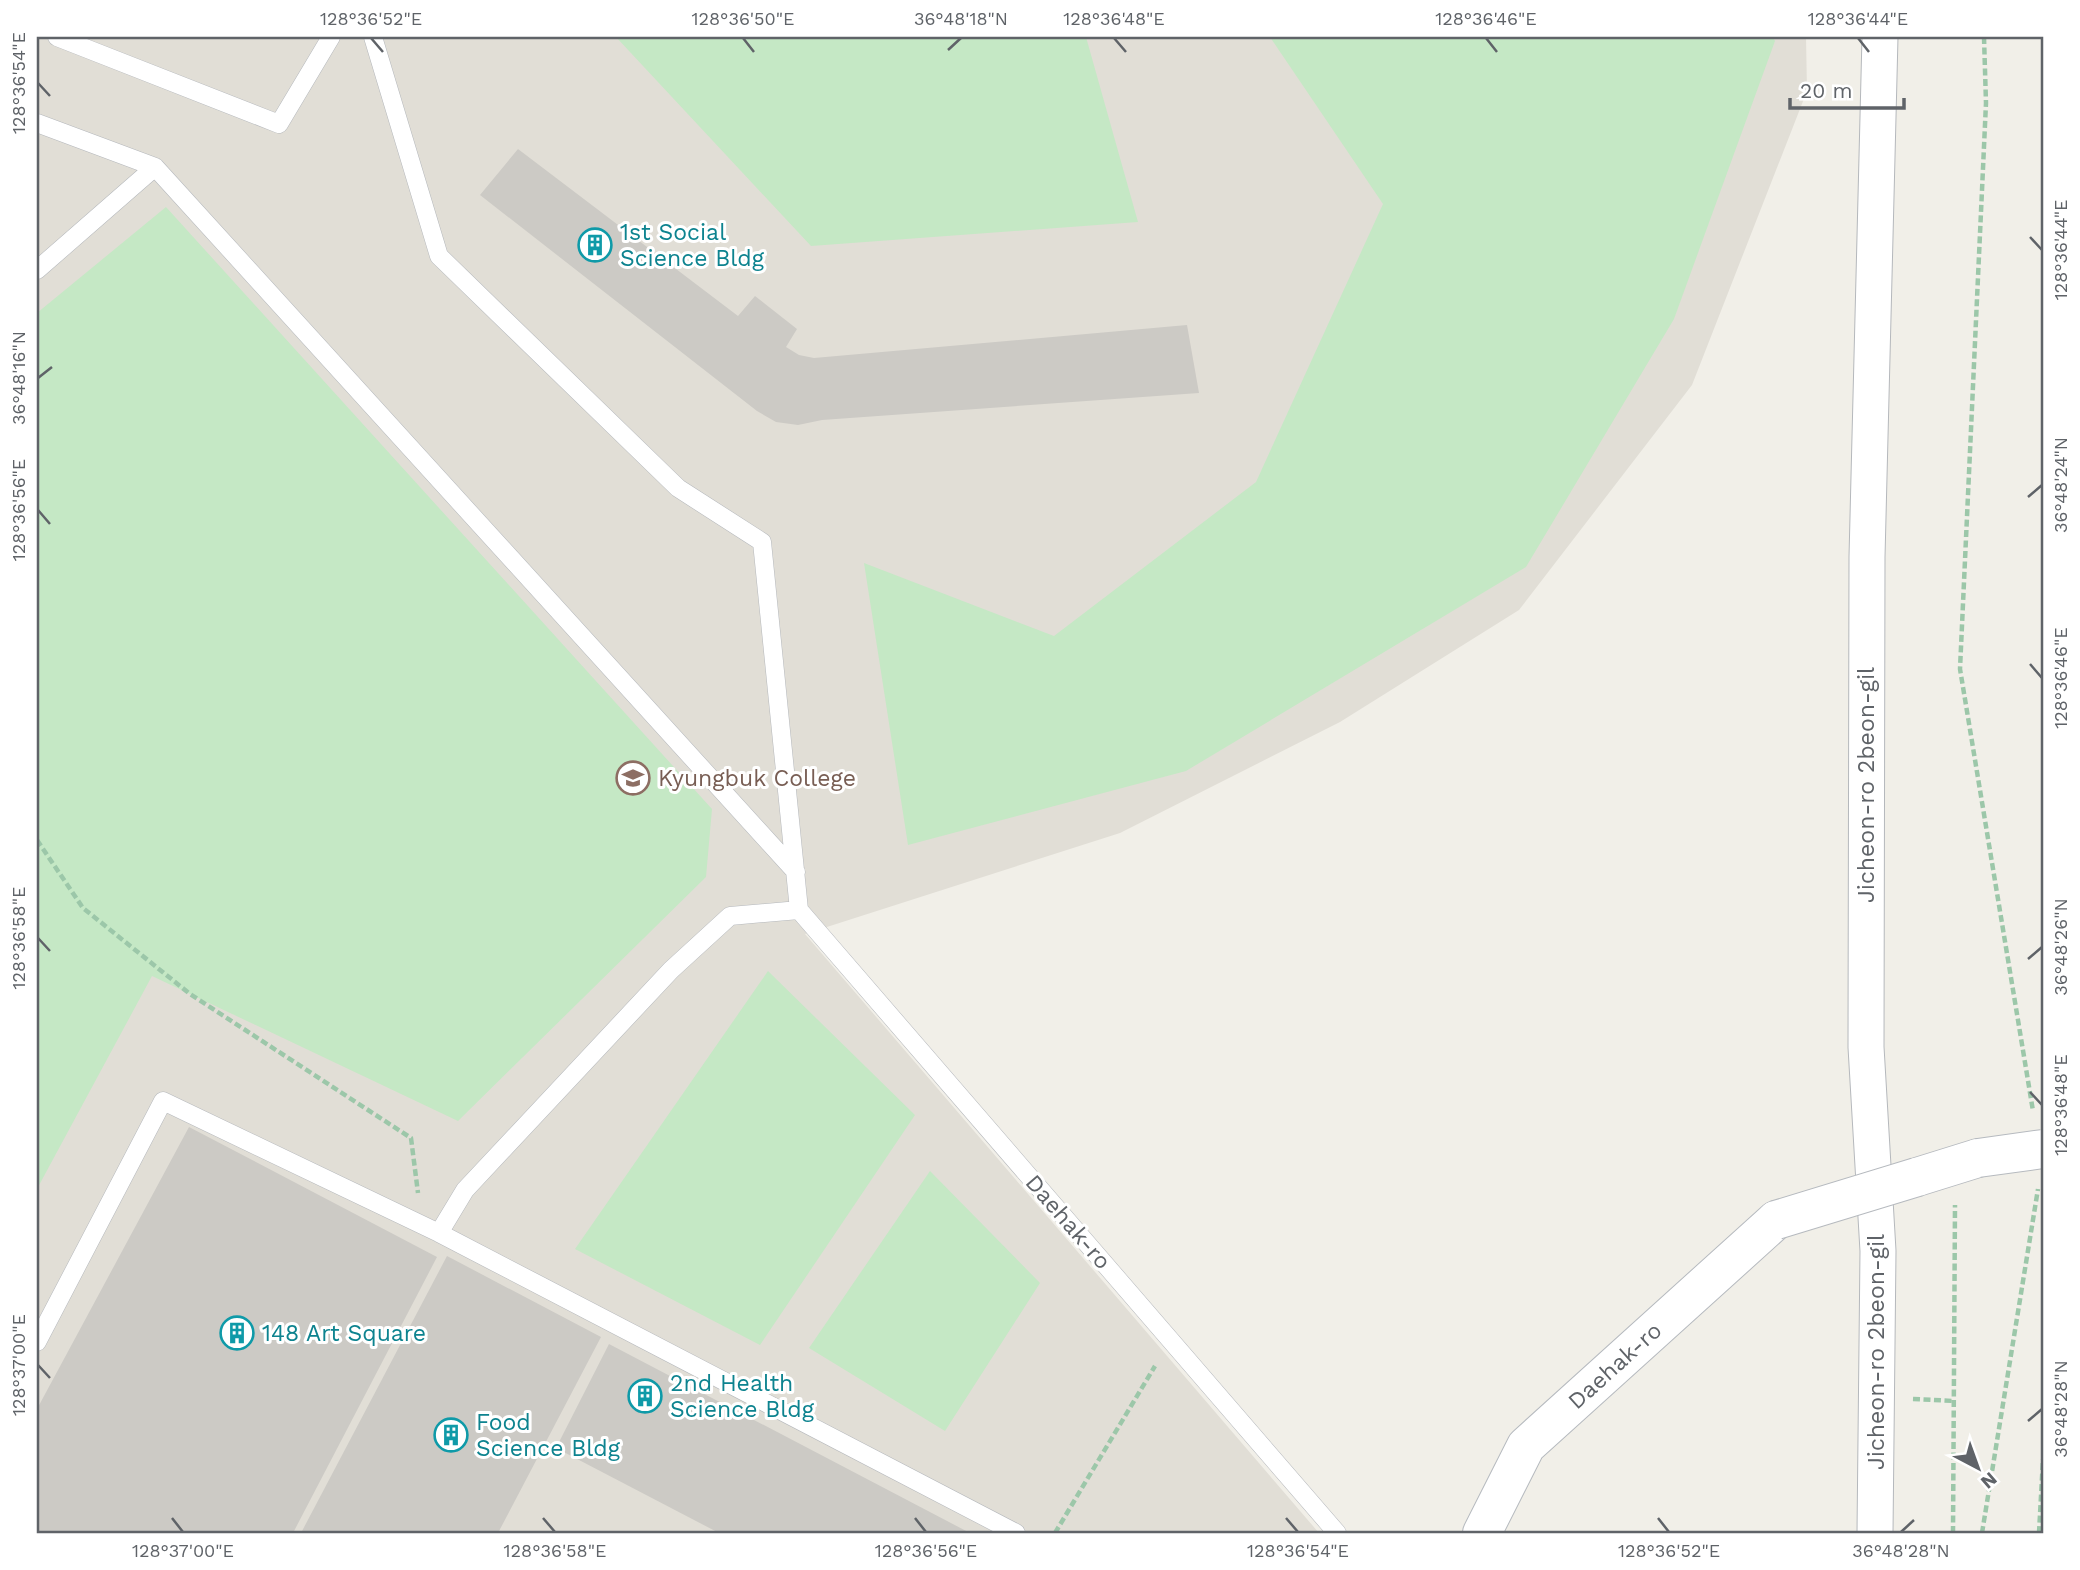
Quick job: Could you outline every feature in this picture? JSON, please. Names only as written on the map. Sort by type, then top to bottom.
[{"type":"main road","points":[[1967,1162],[2039,1135]]},
{"type":"main road","name":"Daehak-ro","points":[[1482,1533],[1526,1446],[1776,1220],[1967,1162]]},
{"type":"street","name":"Jicheon-ro 2beon-gil","points":[[1875,1533],[1878,1251],[1866,1047],[1867,557],[1880,37]]},
{"type":"lane","points":[[57,37],[279,124],[331,37]]},
{"type":"lane","points":[[373,37],[439,256],[678,488],[762,542],[799,910],[730,916],[671,970],[431,1229]]},
{"type":"lane","points":[[37,123],[155,167],[796,872]]},
{"type":"lane","points":[[37,270],[155,167]]},
{"type":"lane","name":"Daehak-ro","points":[[799,910],[1337,1533]]},
{"type":"lane","points":[[37,1342],[163,1101],[431,1229],[1016,1533]]},
{"type":"path","points":[[1984,37],[1986,103],[1960,669],[2018,1031],[2039,1135]]},
{"type":"path","points":[[37,840],[83,908],[190,994],[411,1138],[431,1229]]},
{"type":"path","points":[[1953,1533],[1967,1162]]},
{"type":"path","points":[[1982,1533],[2038,1188]]},
{"type":"path","points":[[1055,1533],[1171,1340]]},
{"type":"path","points":[[2039,1533],[2043,1459]]},
{"type":"shaded area","name":"Kyungbuk College","points":[[37,37],[1806,37],[1807,91],[1692,385],[1519,610],[1340,722],[1120,833],[805,934],[1319,1533],[37,1533]]},
{"type":"green space","points":[[616,37],[1086,37],[1138,222],[811,246]]},
{"type":"green space","points":[[1270,37],[1773,37],[1775,41],[1674,319],[1526,567],[1186,771],[908,845],[864,563],[1054,636],[1256,482],[1383,204]]},
{"type":"green space","points":[[166,207],[712,809],[706,877],[458,1121],[152,976],[37,1189],[37,313]]},
{"type":"green space","points":[[768,971],[915,1115],[760,1345],[575,1249]]},
{"type":"green space","points":[[930,1171],[1040,1283],[945,1431],[809,1348]]},
{"type":"building","name":"1st Social Science Bldg","points":[[518,149],[738,316],[755,296],[797,329],[786,347],[799,355],[814,358],[1187,325],[1199,393],[822,420],[798,425],[776,422],[757,411],[480,195]]},
{"type":"building","name":"148 Art Square","points":[[189,1127],[437,1257],[293,1533],[37,1533],[37,1409]]},
{"type":"building","name":"Food Science Bldg","points":[[447,1256],[601,1337],[498,1533],[301,1533]]},
{"type":"building","name":"2nd Health Science Bldg","points":[[609,1344],[970,1533],[719,1533],[556,1448]]},
{"type":"place","name":"1st Social Science Bldg","points":[[595,245]]},
{"type":"place","name":"Kyungbuk College","points":[[633,778]]},
{"type":"place","name":"148 Art Square","points":[[237,1333]]},
{"type":"place","name":"2nd Health Science Bldg","points":[[645,1396]]},
{"type":"place","name":"Food Science Bldg","points":[[451,1435]]}]
